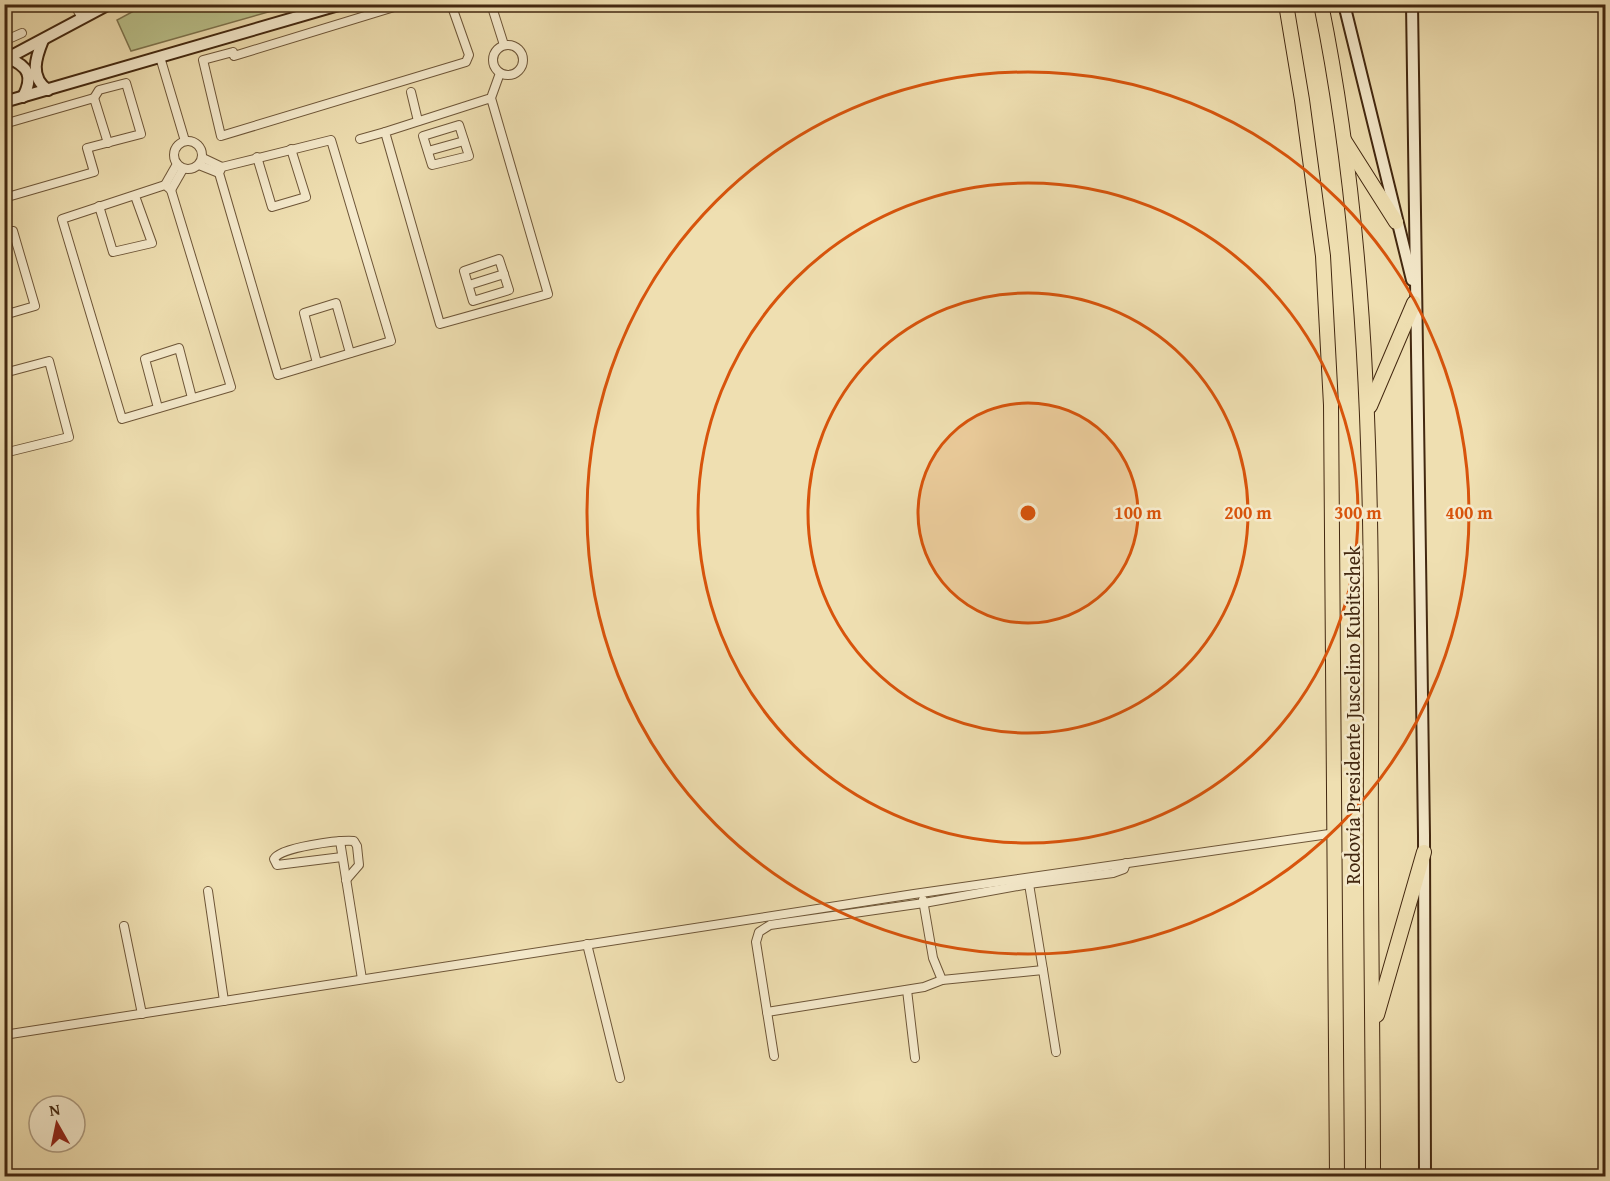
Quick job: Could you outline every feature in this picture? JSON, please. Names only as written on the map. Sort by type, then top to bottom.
[{"type":"highway","name":"Rodovia Presidente Juscelino Kubitschek","points":[[1286,4],[1302,100],[1323,256],[1331,405],[1337,1176]]},
{"type":"highway","name":"Rodovia Presidente Juscelino Kubitschek","points":[[1321,4],[1342,137],[1359,268],[1369,408],[1373,1176]]},
{"type":"highway","points":[[1342,137],[1396,222]]},
{"type":"highway","points":[[1369,408],[1414,296]]},
{"type":"highway","points":[[1372,1031],[1424,852]]},
{"type":"street","points":[[74,4],[82,18]]},
{"type":"street","points":[[6,59],[109,4]]},
{"type":"street","points":[[404,4],[234,56],[233,52],[203,60],[221,136],[466,62],[469,55],[451,4]]},
{"type":"street","points":[[491,4],[504,45]]},
{"type":"street","points":[[1344,4],[1414,296]]},
{"type":"street","points":[[1412,4],[1416,250],[1414,296],[1424,852],[1425,1176]]},
{"type":"street","points":[[4,102],[316,9],[342,5]]},
{"type":"street","points":[[4,41],[22,33]]},
{"type":"street","points":[[43,40],[34,60],[42,85],[48,90]]},
{"type":"street","points":[[504,45],[518,48],[524,61],[515,74],[500,73],[493,64],[498,48],[504,45]]},
{"type":"street","points":[[160,57],[185,141]]},
{"type":"street","points":[[6,59],[22,64],[28,73],[29,87],[23,97]]},
{"type":"street","points":[[385,132],[440,324],[548,294],[491,99],[500,73]]},
{"type":"street","points":[[4,124],[94,98],[99,90],[126,83],[141,134],[87,148],[94,172],[4,198]]},
{"type":"street","points":[[411,92],[418,121]]},
{"type":"street","points":[[94,98],[108,143]]},
{"type":"street","points":[[360,139],[491,99]]},
{"type":"street","points":[[437,115],[442,130]]},
{"type":"street","points":[[459,125],[464,141],[469,156],[432,165],[423,136],[459,125]]},
{"type":"street","points":[[201,161],[220,170],[257,156],[331,140],[391,341],[278,375],[220,170]]},
{"type":"street","points":[[185,141],[197,144],[201,149],[201,161],[195,168],[180,167],[173,154],[177,146],[185,141]]},
{"type":"street","points":[[428,151],[464,141]]},
{"type":"street","points":[[257,156],[272,207],[306,197],[291,150]]},
{"type":"street","points":[[168,187],[231,387],[122,419],[62,219],[168,187],[180,167]]},
{"type":"street","points":[[99,206],[112,252],[152,243],[135,196]]},
{"type":"street","points":[[4,233],[13,231],[35,306],[4,315]]},
{"type":"street","points":[[499,259],[504,274],[509,290],[473,301],[464,271],[499,259]]},
{"type":"street","points":[[468,285],[504,274]]},
{"type":"street","points":[[490,296],[494,309]]},
{"type":"street","points":[[317,363],[304,313],[336,303],[350,353]]},
{"type":"street","points":[[158,408],[145,359],[179,348],[192,398]]},
{"type":"street","points":[[4,373],[49,361],[69,437],[4,453]]},
{"type":"street","points":[[4,1035],[922,893],[1336,833]]},
{"type":"street","points":[[340,841],[362,979]]},
{"type":"street","points":[[342,856],[288,865],[277,865],[274,859],[284,851],[340,841],[354,841],[357,846],[359,865],[346,880]]},
{"type":"street","points":[[774,1056],[756,942],[763,928],[810,918],[924,903],[1029,884],[1113,873],[1124,869],[1126,863]]},
{"type":"street","points":[[1029,884],[1056,1052]]},
{"type":"street","points":[[208,891],[224,1001]]},
{"type":"street","points":[[922,893],[933,958],[942,980]]},
{"type":"street","points":[[123,927],[142,1014]]},
{"type":"street","points":[[587,944],[620,1078]]},
{"type":"street","points":[[767,1012],[907,990],[932,985],[942,980],[1043,970]]},
{"type":"street","points":[[907,990],[915,1058]]},
{"type":"green space","points":[[145,5],[293,5],[131,51],[117,20]]}]
